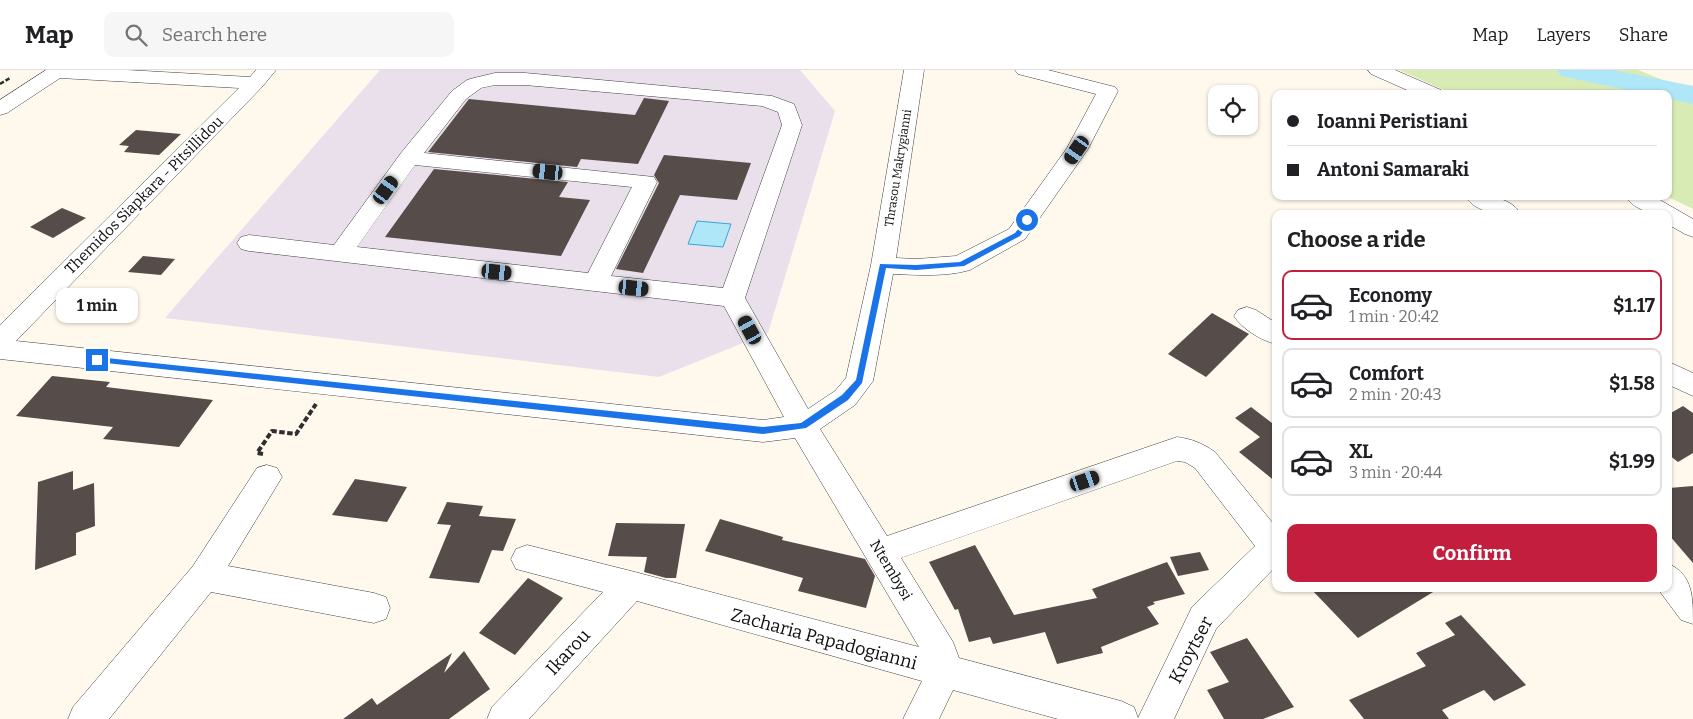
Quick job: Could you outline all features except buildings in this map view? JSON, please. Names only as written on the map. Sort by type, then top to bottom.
[{"type":"street","name":"Thrasou Makrygianni","points":[[803,426],[845,398],[860,381],[883,265],[914,70]]},
{"type":"street","points":[[883,265],[916,267],[961,264],[1017,234],[1077,150],[1108,91],[1025,70]]},
{"type":"street","points":[[1378,70],[1425,90]]},
{"type":"street","points":[[0,109],[58,71],[261,77]]},
{"type":"street","name":"Themidos Siapkara - Pitsillidou","points":[[0,341],[261,77]]},
{"type":"street","points":[[249,243],[340,254],[732,298],[792,125],[787,108],[766,100],[525,79],[495,79],[474,84],[459,95],[340,254]]},
{"type":"street","points":[[410,158],[646,182],[595,283]]},
{"type":"street","points":[[1484,200],[1502,210]]},
{"type":"street","points":[[1643,200],[1661,210]]},
{"type":"street","points":[[1672,216],[1693,229]]},
{"type":"street","name":"Ntembysi","points":[[732,298],[803,426],[941,653],[944,672]]},
{"type":"street","points":[[1247,316],[1272,332]]},
{"type":"street","points":[[0,349],[763,431],[803,426]]},
{"type":"street","points":[[1672,374],[1693,386]]},
{"type":"street","points":[[880,552],[1177,449],[1192,451],[1205,460],[1272,542]]},
{"type":"street","points":[[86,719],[204,576],[268,477]]},
{"type":"street","name":"Kroytser","points":[[1156,719],[1204,618],[1272,549]]},
{"type":"street","name":"Zacharia Papadogianni","points":[[526,559],[631,585],[944,672],[1122,719]]},
{"type":"street","points":[[204,576],[374,608]]},
{"type":"street","points":[[1672,582],[1693,609]]},
{"type":"street","name":"Ikarou","points":[[505,719],[631,585]]},
{"type":"street","points":[[921,719],[944,672]]},
{"type":"path","points":[[268,477],[280,458],[257,453],[272,431],[296,434],[308,415]]},
{"type":"shaded area","points":[[380,70],[800,70],[835,111],[768,333],[659,377],[165,318]]},
{"type":"green space","points":[[1399,70],[1638,70],[1693,92],[1693,209],[1672,199],[1672,90],[1444,90]]},
{"type":"water","points":[[697,221],[731,224],[723,247],[688,244]]},
{"type":"waterway","points":[[1571,70],[1669,90]]},
{"type":"waterway","points":[[1672,91],[1693,95]]},
{"type":"route","points":[[97,360],[763,431],[803,426],[845,398],[860,381],[883,265],[916,267],[961,264],[1017,234],[1027,220]]}]
